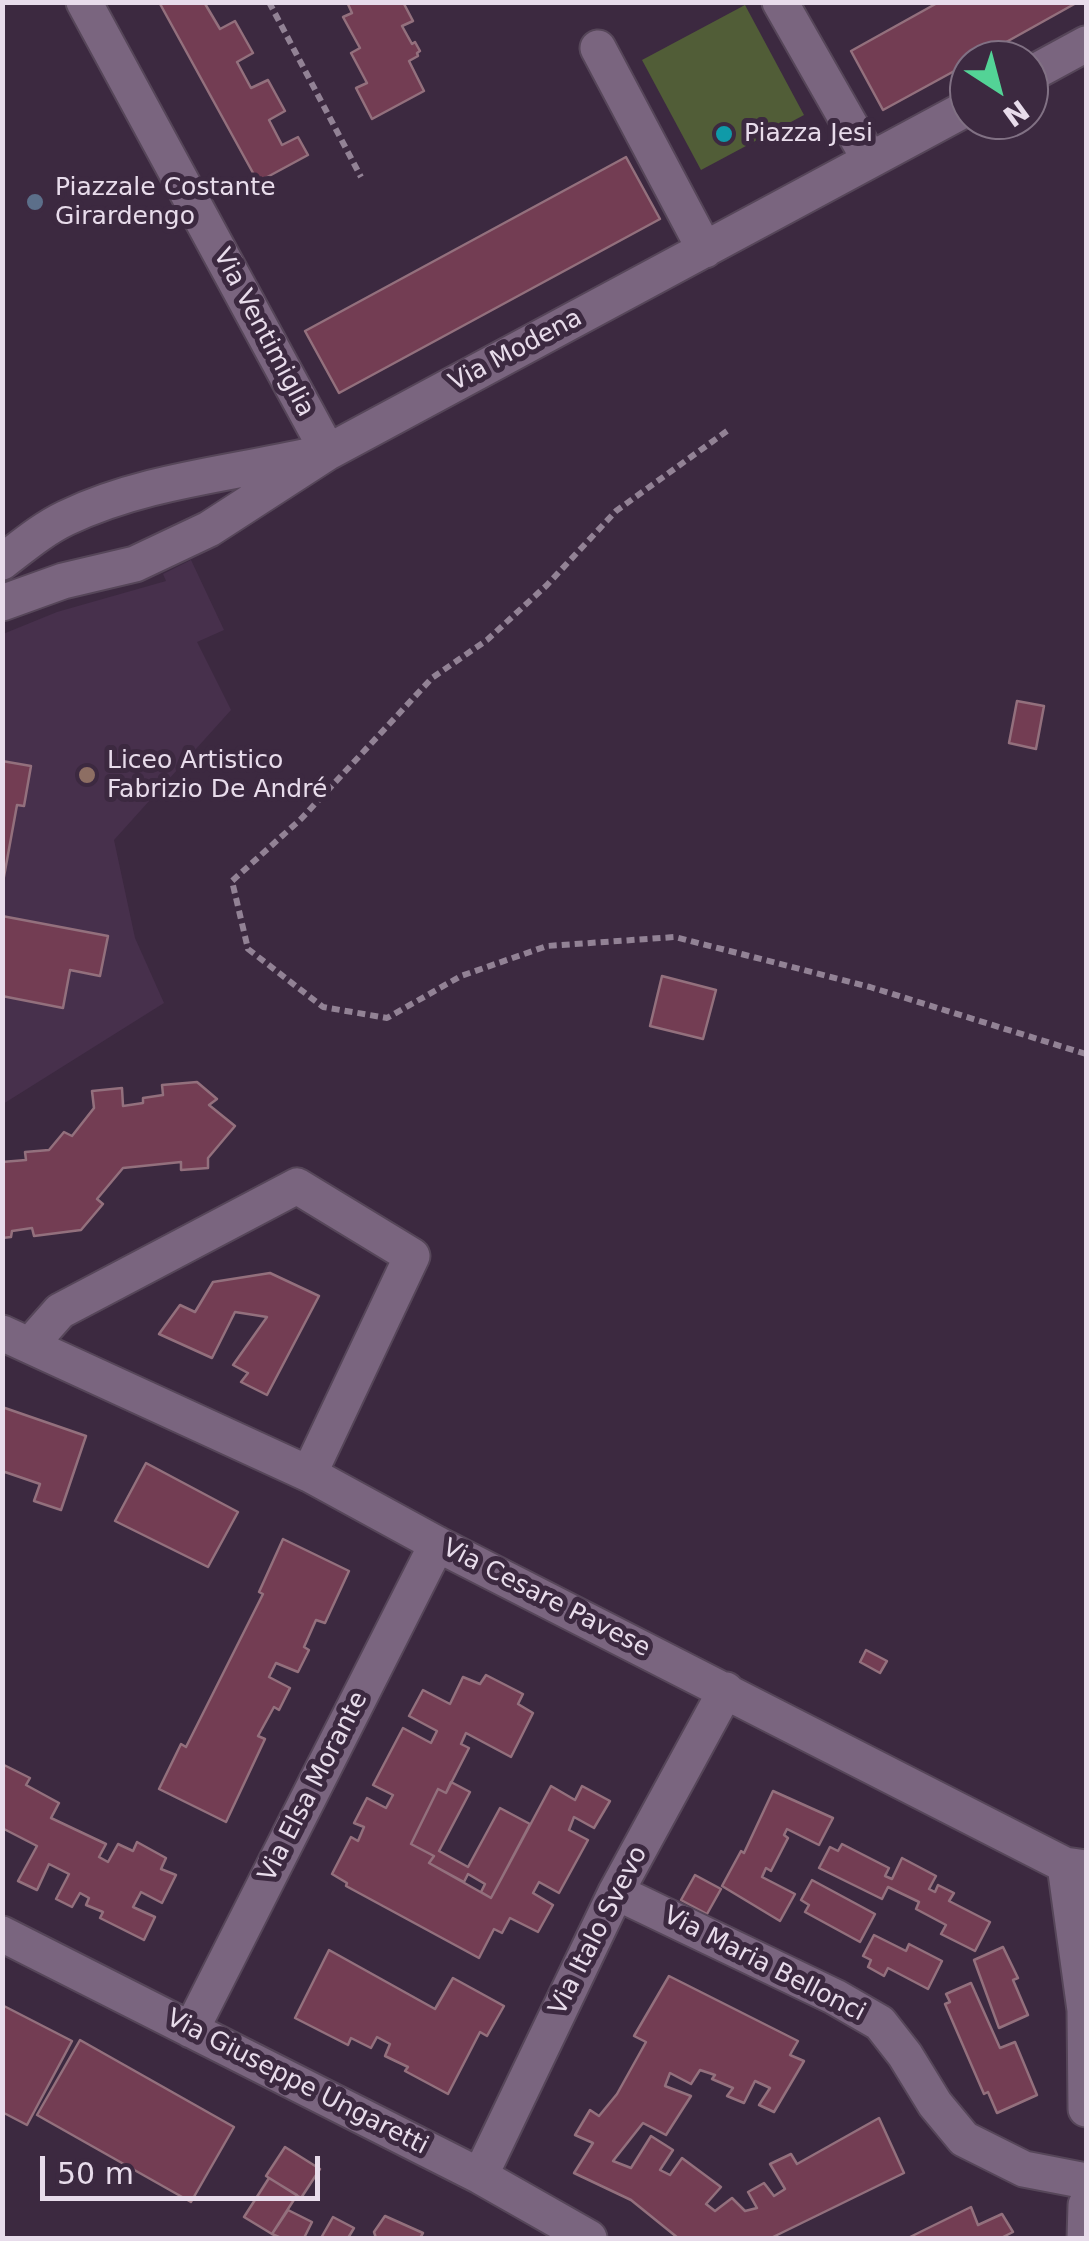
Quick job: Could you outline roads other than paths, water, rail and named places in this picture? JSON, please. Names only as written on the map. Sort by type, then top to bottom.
[{"type":"street","name":"Via Ventimiglia","points":[[84,2],[328,452]]},
{"type":"street","points":[[780,2],[870,160]]},
{"type":"street","points":[[1049,64],[1086,44]]},
{"type":"street","points":[[598,48],[705,250]]},
{"type":"street","name":"Via Modena","points":[[2,603],[64,581],[135,564],[209,530],[328,452],[949,118]]},
{"type":"street","name":"Via Modena","points":[[2,562],[65,518],[106,503],[218,472],[328,452]]},
{"type":"street","points":[[16,1339],[60,1310],[298,1186],[412,1256],[309,1474]]},
{"type":"street","name":"Via Cesare Pavese","points":[[16,1339],[309,1474],[437,1544],[1076,1866]]},
{"type":"street","name":"Via Elsa Morante","points":[[191,2030],[437,1544]]},
{"type":"street","name":"Via Italo Svevo","points":[[480,2176],[616,1892],[726,1690]]},
{"type":"street","points":[[1076,1866],[1085,2010],[1086,2108]]},
{"type":"street","name":"Via Maria Bellonci","points":[[616,1892],[835,1997],[880,2023],[964,2139],[1024,2169],[1086,2181]]},
{"type":"street","name":"Via Giuseppe Ungaretti","points":[[2,1934],[480,2176],[589,2238]]},
{"type":"street","points":[[1084,2238],[1086,2205]]},
{"type":"place","name":"Piazza Jesi","points":[[724,134]]},
{"type":"place","name":"Piazzale Costante Girardengo","points":[[35,202]]},
{"type":"place","name":"Liceo Artistico Fabrizio De André","points":[[87,775]]}]
